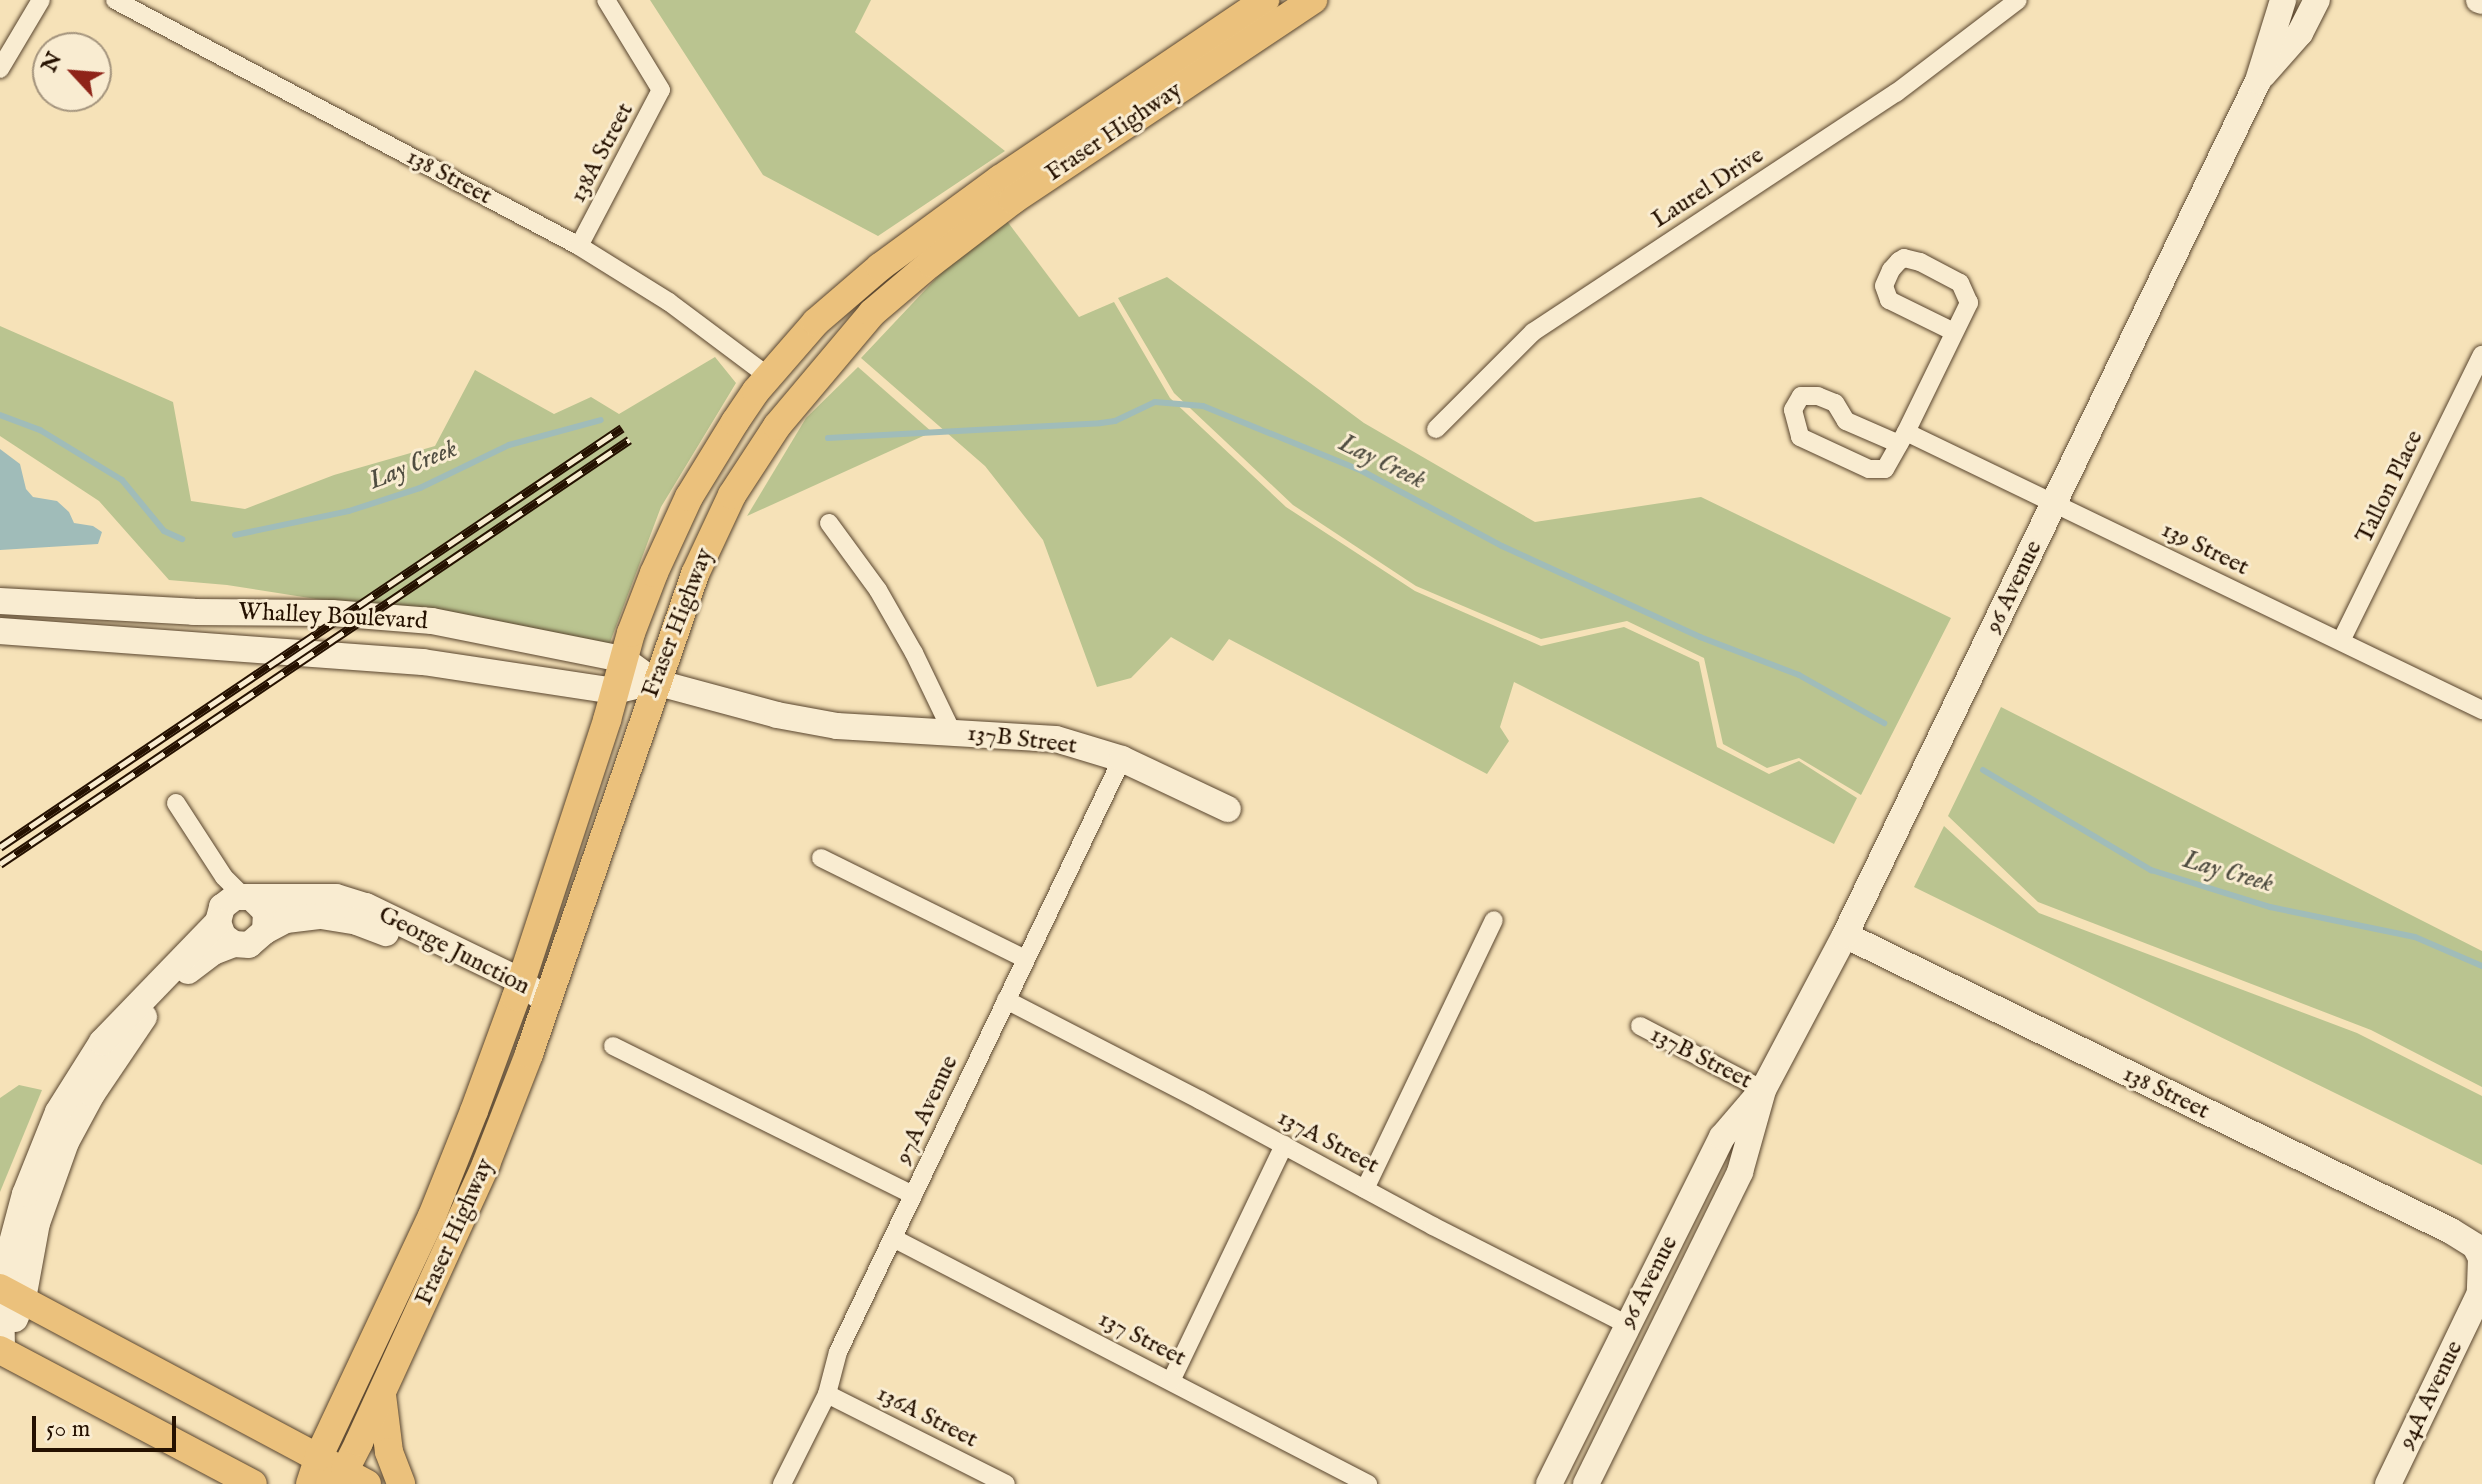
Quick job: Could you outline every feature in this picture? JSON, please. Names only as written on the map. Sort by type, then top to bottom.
[{"type":"main road","name":"Fraser Highway","points":[[310,1484],[319,1456],[432,1216],[518,989],[623,659],[654,573],[689,497],[768,376],[816,322],[880,267],[1000,179],[1265,0]]},
{"type":"main road","name":"Fraser Highway","points":[[347,1479],[486,1164],[546,1001],[655,682],[695,574],[732,495],[792,406],[872,313],[1001,209],[1313,0]]},
{"type":"main road","name":"96 Avenue","points":[[1586,1484],[1740,1172],[1763,1090],[1845,935],[2258,81],[2283,0]]},
{"type":"main road","name":"96 Avenue","points":[[2258,81],[2300,33],[2317,0]]},
{"type":"main road","name":"Whalley Boulevard","points":[[0,601],[171,611],[387,616],[458,626],[623,659],[655,682],[777,715],[837,726],[952,732]]},
{"type":"main road","name":"Whalley Boulevard","points":[[0,631],[423,662],[614,691],[655,682]]},
{"type":"main road","name":"137B Street","points":[[952,732],[1056,739],[1122,759],[1228,809]]},
{"type":"main road","name":"George Junction","points":[[233,906],[318,895],[355,902],[518,989]]},
{"type":"main road","points":[[233,906],[266,912],[265,931]]},
{"type":"main road","points":[[8,1292],[66,1142],[86,1105],[133,1030],[169,988],[203,959],[234,944],[223,936],[233,906]]},
{"type":"main road","points":[[233,906],[102,1042],[66,1098],[25,1194],[1,1354],[253,1484]]},
{"type":"main road","name":"George Junction","points":[[234,944],[249,945],[265,931],[286,920],[330,916],[357,922],[546,1001]]},
{"type":"main road","name":"138 Street","points":[[1845,935],[2451,1231],[2475,1246],[2481,1258]]},
{"type":"main road","name":"96 Avenue","points":[[1549,1484],[1722,1137],[1763,1090]]},
{"type":"main road","points":[[1651,1352],[1642,1336],[1722,1172],[1722,1137]]},
{"type":"main road","name":"94A Avenue","points":[[2388,1484],[2480,1293],[2481,1258]]},
{"type":"main road","points":[[8,1292],[319,1456],[347,1479]]},
{"type":"main road","points":[[382,1394],[389,1452],[401,1484]]},
{"type":"street","points":[[0,69],[41,0]]},
{"type":"street","name":"138 Street","points":[[115,0],[579,246],[669,302],[768,376]]},
{"type":"street","name":"138A Street","points":[[579,246],[661,90],[606,0]]},
{"type":"street","name":"Laurel Drive","points":[[1436,429],[1533,332],[1896,93],[2018,0]]},
{"type":"street","name":"139 Street","points":[[1954,332],[1889,300],[1884,286],[1899,261],[1904,258],[1920,262],[1960,283],[1969,303],[1902,438],[1885,469],[1869,469],[1800,437],[1793,410],[1801,396],[1818,396],[1835,403],[1846,421],[1902,438],[2055,504],[2482,710]]},
{"type":"street","name":"Tallon Place","points":[[2341,641],[2482,355]]},
{"type":"street","name":"137B Street","points":[[829,523],[878,590],[914,653],[952,732]]},
{"type":"street","name":"97A Avenue","points":[[782,1484],[827,1394],[838,1352],[1122,759]]},
{"type":"street","points":[[176,803],[224,877],[233,906]]},
{"type":"street","points":[[821,858],[1025,959]]},
{"type":"street","points":[[1365,1189],[1494,920]]},
{"type":"street","name":"137A Street","points":[[1006,1000],[1628,1325]]},
{"type":"street","name":"137B Street","points":[[1640,1026],[1763,1090]]},
{"type":"street","points":[[613,1046],[913,1195]]},
{"type":"street","points":[[1171,1381],[1284,1145]]},
{"type":"street","name":"137 Street","points":[[893,1238],[1368,1484]]},
{"type":"street","name":"136A Street","points":[[827,1394],[1006,1484]]},
{"type":"green space","points":[[650,0],[871,0],[855,32],[1005,151],[878,236],[763,175]]},
{"type":"green space","points":[[1007,221],[1079,317],[1114,302],[1170,398],[1286,507],[1415,591],[1541,646],[1624,627],[1699,662],[1717,747],[1769,774],[1799,761],[1857,798],[1834,844],[1514,682],[1500,727],[1509,741],[1487,774],[1229,639],[1213,661],[1171,637],[1131,678],[1097,687],[1043,540],[985,466],[861,358],[943,271]]},
{"type":"green space","points":[[1167,277],[1364,423],[1535,522],[1701,497],[1951,618],[1861,795],[1799,758],[1767,768],[1723,744],[1704,658],[1627,621],[1541,639],[1416,586],[1293,505],[1174,393],[1118,298]]},
{"type":"green space","points":[[0,326],[173,402],[191,501],[245,509],[334,475],[435,446],[475,370],[554,414],[591,397],[619,414],[715,357],[736,383],[661,507],[609,645],[227,585],[169,580],[99,501],[0,436]]},
{"type":"green space","points":[[858,367],[932,432],[747,516],[806,418]]},
{"type":"green space","points":[[2001,707],[2482,951],[2482,1087],[2371,1030],[2038,902],[1948,816]]},
{"type":"green space","points":[[1944,826],[2039,913],[2357,1033],[2482,1096],[2482,1165],[1914,887]]},
{"type":"green space","points":[[19,1085],[42,1090],[0,1192],[0,1098]]},
{"type":"water","points":[[0,449],[20,464],[26,489],[33,497],[57,501],[69,512],[74,523],[93,526],[102,532],[98,544],[0,550]]},
{"type":"waterway","name":"Lay Creek","points":[[828,438],[1101,423],[1115,421],[1155,402],[1203,406],[1362,471],[1502,546],[1700,637],[1799,675],[1884,723]]},
{"type":"waterway","name":"Lay Creek","points":[[0,415],[40,430],[122,480],[164,531],[182,539]]},
{"type":"waterway","name":"Lay Creek","points":[[235,535],[349,511],[420,488],[509,445],[601,420]]},
{"type":"waterway","name":"Lay Creek","points":[[1983,770],[2151,870],[2270,907],[2415,937],[2482,966]]},
{"type":"railway","points":[[0,847],[622,428]]},
{"type":"railway","points":[[0,864],[629,440]]}]
